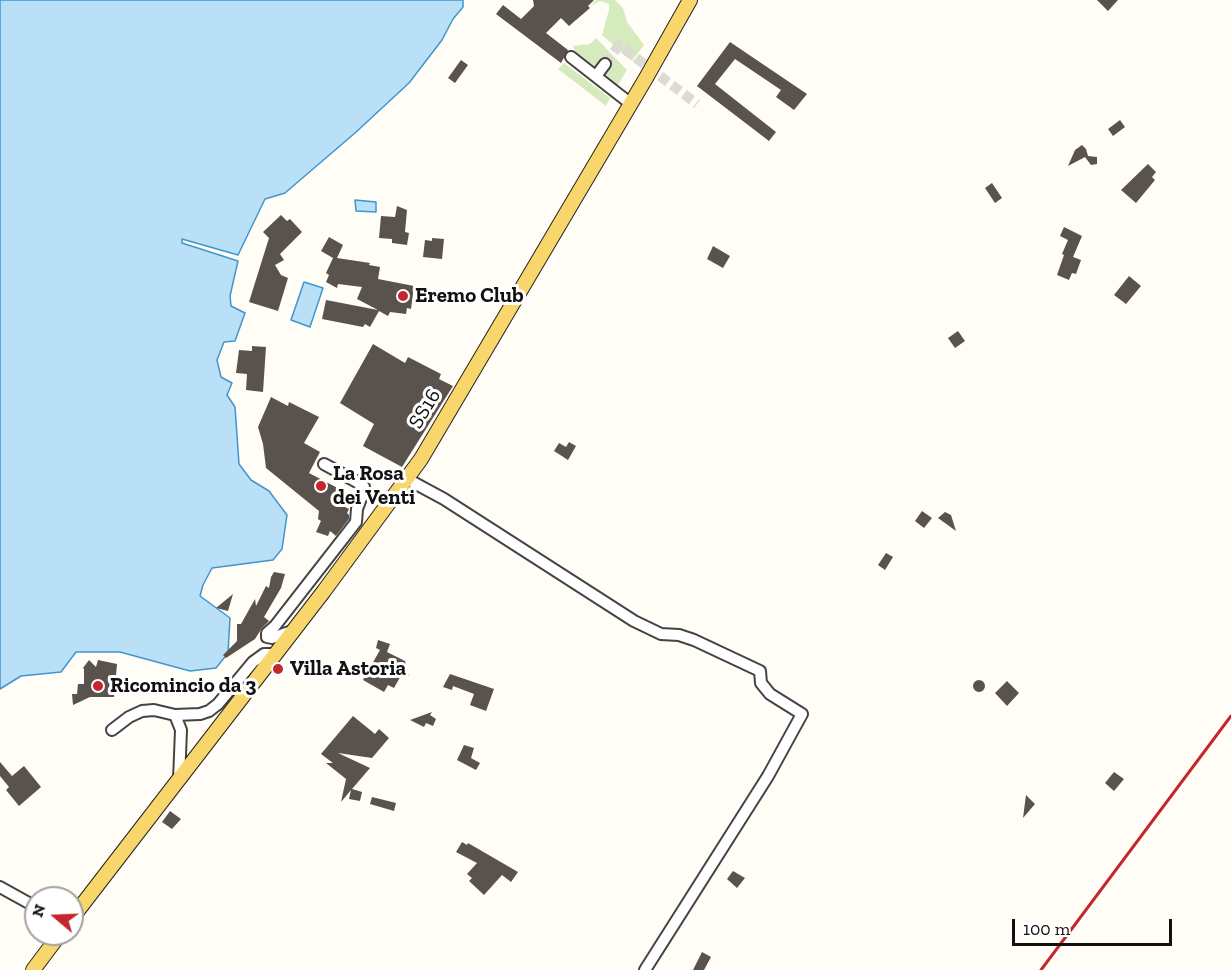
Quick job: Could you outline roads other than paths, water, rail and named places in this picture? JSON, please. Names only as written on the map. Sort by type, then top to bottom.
[{"type":"main road","name":"SS16","points":[[84,903],[421,459],[690,0]]},
{"type":"main road","points":[[33,970],[51,946]]},
{"type":"street","points":[[571,57],[631,104]]},
{"type":"street","points":[[596,76],[605,64]]},
{"type":"street","points":[[292,631],[267,638],[270,628],[275,626],[356,522],[357,509],[363,493],[364,487],[359,483],[324,464]]},
{"type":"street","points":[[407,479],[444,499],[634,621],[660,634],[679,635],[694,640],[760,671],[761,683],[770,694],[802,714],[768,776],[645,970]]},
{"type":"street","points":[[112,730],[129,717],[142,711],[154,710],[175,715],[200,714],[209,711],[219,704],[253,663],[264,654],[275,654]]},
{"type":"street","points":[[175,715],[181,730],[178,780]]},
{"type":"street","points":[[0,887],[24,900]]},
{"type":"water","points":[[0,0],[463,0],[463,7],[453,19],[442,40],[409,83],[285,193],[265,199],[238,255],[182,239],[182,243],[238,261],[230,296],[231,306],[245,313],[235,341],[224,342],[217,360],[221,377],[232,383],[227,395],[235,407],[239,464],[251,480],[269,491],[287,515],[282,549],[273,560],[212,568],[203,585],[200,596],[230,618],[228,653],[216,668],[190,671],[120,652],[76,652],[61,672],[21,676],[0,689]]},
{"type":"water","points":[[355,200],[376,202],[376,212],[356,211]]},
{"type":"water","points":[[304,282],[323,288],[310,327],[291,320]]},
{"type":"tunnel","points":[[605,64],[619,45],[697,104]]},
{"type":"railway","points":[[1041,970],[1231,716]]},
{"type":"place","name":"Eremo Club","points":[[403,296]]},
{"type":"place","name":"La Rosa dei Venti","points":[[321,486]]},
{"type":"place","name":"Villa Astoria","points":[[278,669]]},
{"type":"place","name":"Ricomincio da 3","points":[[98,686]]}]
